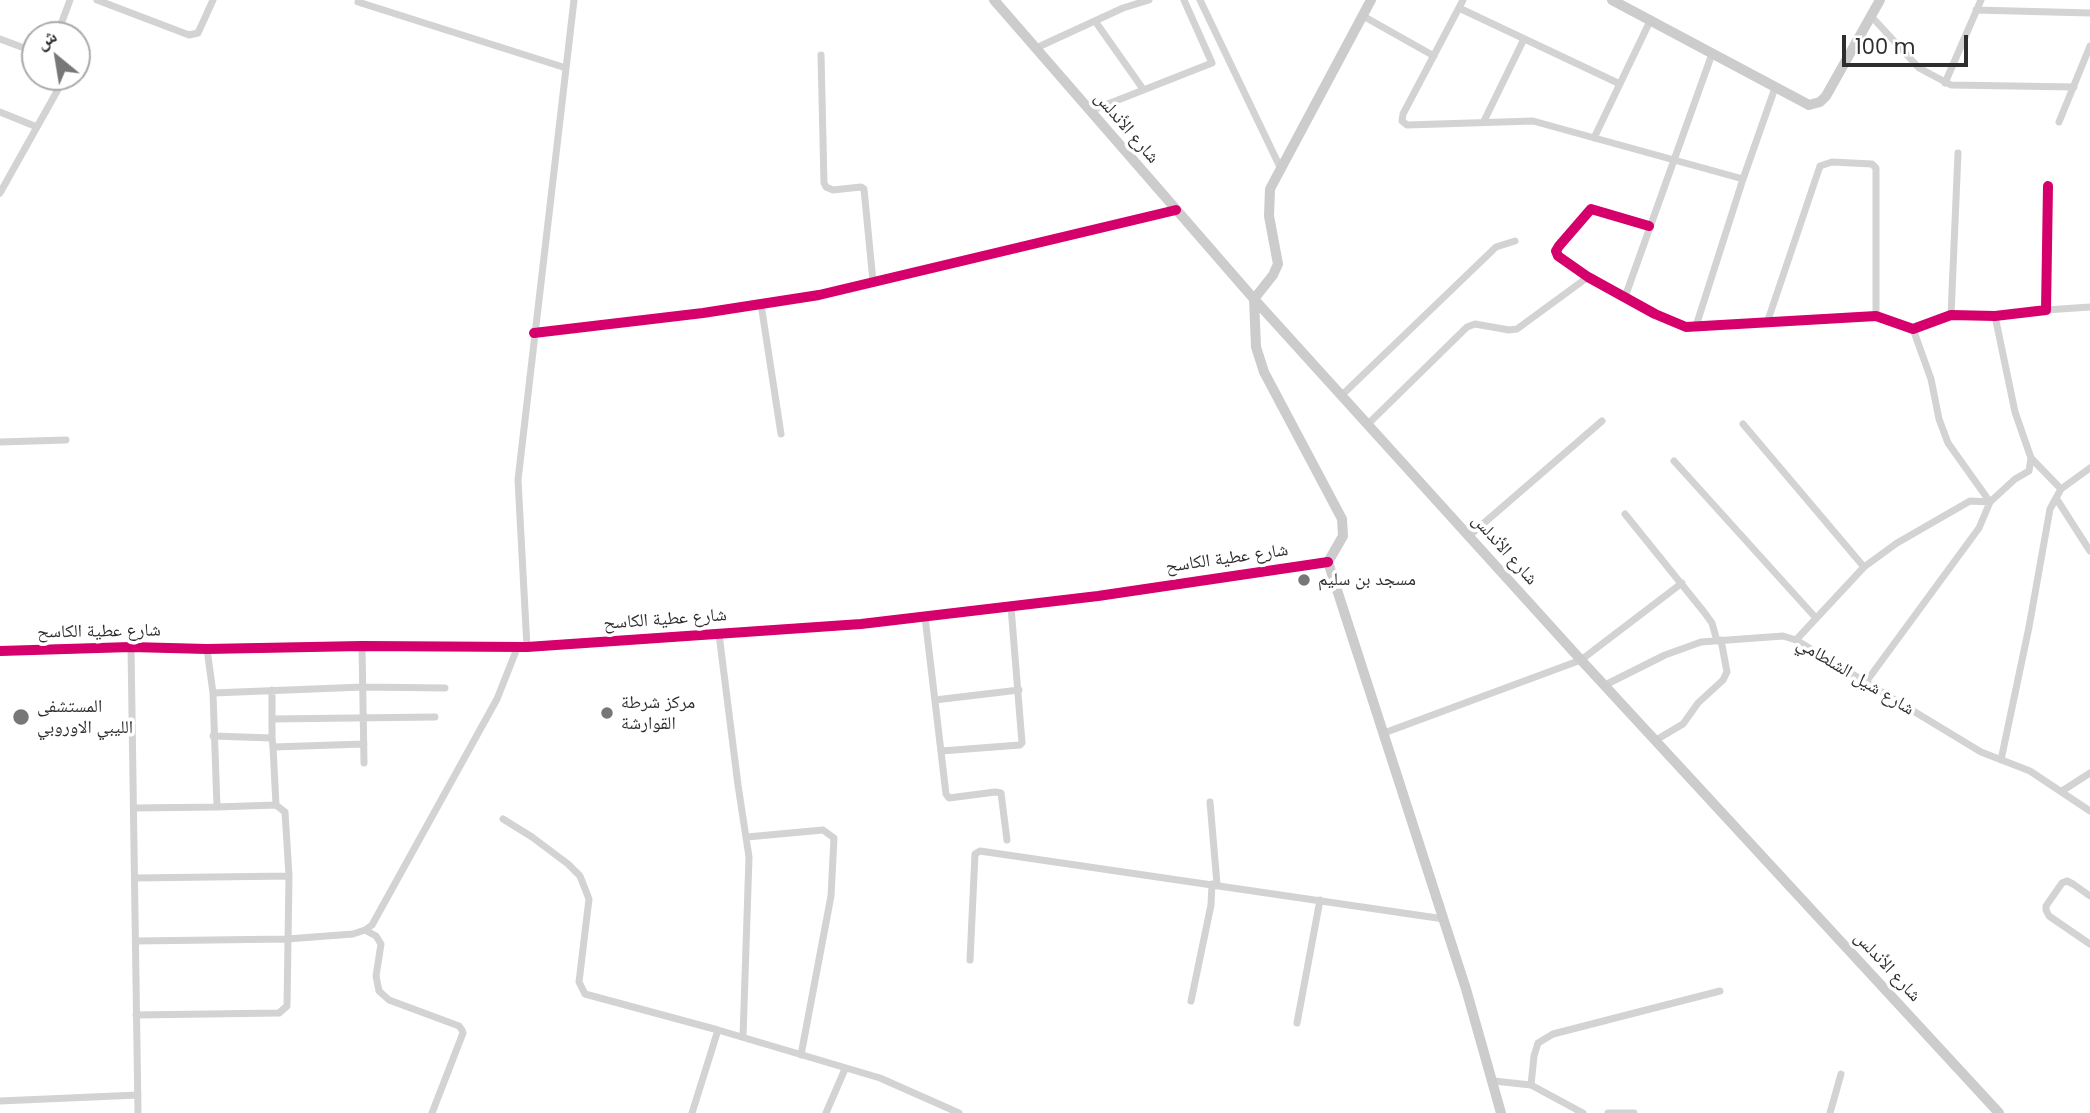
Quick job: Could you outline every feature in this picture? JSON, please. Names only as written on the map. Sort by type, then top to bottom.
[{"type":"main road","name":"شارع الأندلس","points":[[995,0],[1254,299],[1581,660],[1999,1113]]},
{"type":"main road","points":[[1371,0],[1270,189],[1268,202],[1278,264],[1254,299],[1256,347],[1264,372],[1342,519],[1343,536],[1328,562],[1444,919],[1494,1081],[1501,1113]]},
{"type":"main road","points":[[1612,0],[1809,105],[1820,102],[1826,96],[1880,0]]},
{"type":"street","points":[[62,21],[70,0]]},
{"type":"street","points":[[97,0],[189,35],[198,33],[214,0]]},
{"type":"street","points":[[136,941],[286,939],[353,934],[372,925],[523,647],[518,480],[574,0]]},
{"type":"street","points":[[1036,48],[1123,8],[1149,0]]},
{"type":"street","points":[[1090,111],[1213,62],[1184,0]]},
{"type":"street","points":[[1200,0],[1280,167]]},
{"type":"street","points":[[1464,0],[1403,114],[1402,121],[1406,125],[1533,121],[1743,179]]},
{"type":"street","points":[[1945,83],[1981,0]]},
{"type":"street","points":[[358,2],[566,68]]},
{"type":"street","points":[[1459,8],[1620,84]]},
{"type":"street","points":[[1976,10],[2090,13]]},
{"type":"street","points":[[1363,16],[1434,56]]},
{"type":"street","points":[[1871,16],[1919,68],[1951,86],[2074,87]]},
{"type":"street","points":[[1594,138],[1651,19]]},
{"type":"street","points":[[1095,21],[1143,89]]},
{"type":"street","points":[[1483,121],[1524,38]]},
{"type":"street","points":[[0,39],[21,47]]},
{"type":"street","points":[[2059,122],[2074,87],[2086,69],[2090,46]]},
{"type":"street","points":[[1625,297],[1712,54]]},
{"type":"street","points":[[821,55],[824,183],[833,190],[864,189],[873,282]]},
{"type":"street","points":[[1696,326],[1775,88]]},
{"type":"street","points":[[0,193],[57,91]]},
{"type":"street","points":[[0,112],[37,127]]},
{"type":"street","points":[[1951,315],[1958,153]]},
{"type":"street","points":[[1766,323],[1820,166],[1832,162],[1872,163],[1876,168],[1876,316]]},
{"type":"street","points":[[2046,310],[2048,186]]},
{"type":"street","points":[[1649,226],[1594,209],[1587,211],[1556,251],[1558,256],[1588,277],[1673,323],[1686,327],[1876,316],[1913,329],[1951,315],[1995,316],[2090,307]]},
{"type":"street","points":[[534,333],[819,295],[1176,210]]},
{"type":"street","points":[[1342,395],[1496,247],[1516,241]]},
{"type":"street","points":[[1368,424],[1467,327],[1475,324],[1517,329],[1588,277]]},
{"type":"street","points":[[761,304],[781,434]]},
{"type":"street","points":[[1995,316],[2015,412],[2031,458],[2062,489]]},
{"type":"street","points":[[1913,329],[1931,379],[1939,419],[1948,443],[1990,502]]},
{"type":"street","points":[[1469,536],[1602,421]]},
{"type":"street","points":[[1743,424],[1864,567]]},
{"type":"street","points":[[0,442],[66,440]]},
{"type":"street","points":[[1866,682],[1979,528],[1990,502],[2015,479],[2029,471],[2031,458]]},
{"type":"street","points":[[1674,461],[1815,617]]},
{"type":"street","points":[[2001,760],[2050,509],[2062,489],[2090,468]]},
{"type":"street","points":[[2056,498],[2090,551]]},
{"type":"street","points":[[1796,640],[1864,567],[1897,543],[1970,501],[1990,502]]},
{"type":"street","points":[[1625,514],[1712,623],[1727,672],[1723,680],[1698,703],[1683,724],[1656,740]]},
{"type":"street","name":"شارع عطية الكاسح","points":[[0,651],[131,647],[523,647],[719,634],[861,624],[1011,607],[1328,562]]},
{"type":"street","points":[[1384,733],[1581,660],[1682,583]]},
{"type":"street","points":[[941,751],[1020,745],[1024,739],[1011,607]]},
{"type":"street","points":[[925,617],[946,794],[949,798],[1001,793],[1007,840]]},
{"type":"street","points":[[719,634],[749,857],[743,1037]]},
{"type":"street","name":"شارع شيل الشلطامي","points":[[1605,685],[1674,651],[1701,642],[1783,636],[1796,640],[1981,752],[2017,764],[2090,811]]},
{"type":"street","points":[[362,646],[364,763]]},
{"type":"street","points":[[131,647],[138,1113]]},
{"type":"street","points":[[207,649],[213,693],[217,807]]},
{"type":"street","points":[[213,693],[363,687],[445,688]]},
{"type":"street","points":[[272,690],[276,805]]},
{"type":"street","points":[[935,700],[1019,690]]},
{"type":"street","points":[[272,719],[435,717]]},
{"type":"street","points":[[213,736],[272,738]]},
{"type":"street","points":[[273,747],[364,744]]},
{"type":"street","points":[[2062,791],[2090,773]]},
{"type":"street","points":[[1191,1001],[1215,884],[1210,802]]},
{"type":"street","points":[[135,808],[276,805],[285,812],[289,876],[287,1006],[279,1013],[136,1015]]},
{"type":"street","points":[[503,819],[531,836],[580,876],[589,899],[579,982],[585,994],[880,1078],[959,1113]]},
{"type":"street","points":[[747,837],[823,830],[834,838],[831,896],[801,1055]]},
{"type":"street","points":[[970,960],[975,854],[981,850],[1444,919]]},
{"type":"street","points":[[135,878],[289,876]]},
{"type":"street","points":[[2090,896],[2067,881],[2062,883],[2046,910],[2049,916],[2090,944]]},
{"type":"street","points":[[1297,1023],[1320,900]]},
{"type":"street","points":[[365,930],[376,936],[381,944],[376,976],[379,991],[389,1000],[459,1026],[462,1030],[432,1113]]},
{"type":"street","points":[[1531,1085],[1538,1043],[1553,1034],[1720,992]]},
{"type":"street","points":[[692,1113],[718,1030]]},
{"type":"street","points":[[826,1113],[845,1069]]},
{"type":"street","points":[[1830,1113],[1842,1074]]},
{"type":"street","points":[[1494,1081],[1531,1085],[1583,1113]]},
{"type":"street","points":[[0,1101],[138,1095]]},
{"type":"street","points":[[1608,1113],[1634,1113]]},
{"type":"cycle path","points":[[1649,226],[1591,209],[1556,251],[1558,256],[1588,277],[1655,314],[1686,327],[1876,316],[1913,329],[1951,315],[1995,316],[2046,310],[2048,186]]},
{"type":"cycle path","points":[[534,333],[703,313],[819,295],[1176,210]]},
{"type":"cycle path","points":[[0,651],[131,647],[527,647],[861,624],[1098,596],[1328,562]]},
{"type":"place","name":"مسجد بن سليم","points":[[1304,580]]},
{"type":"place","name":"مركز شرطة القوارشة","points":[[607,713]]},
{"type":"place","name":"المستشفی الليبي الاوروبي","points":[[21,717]]}]
